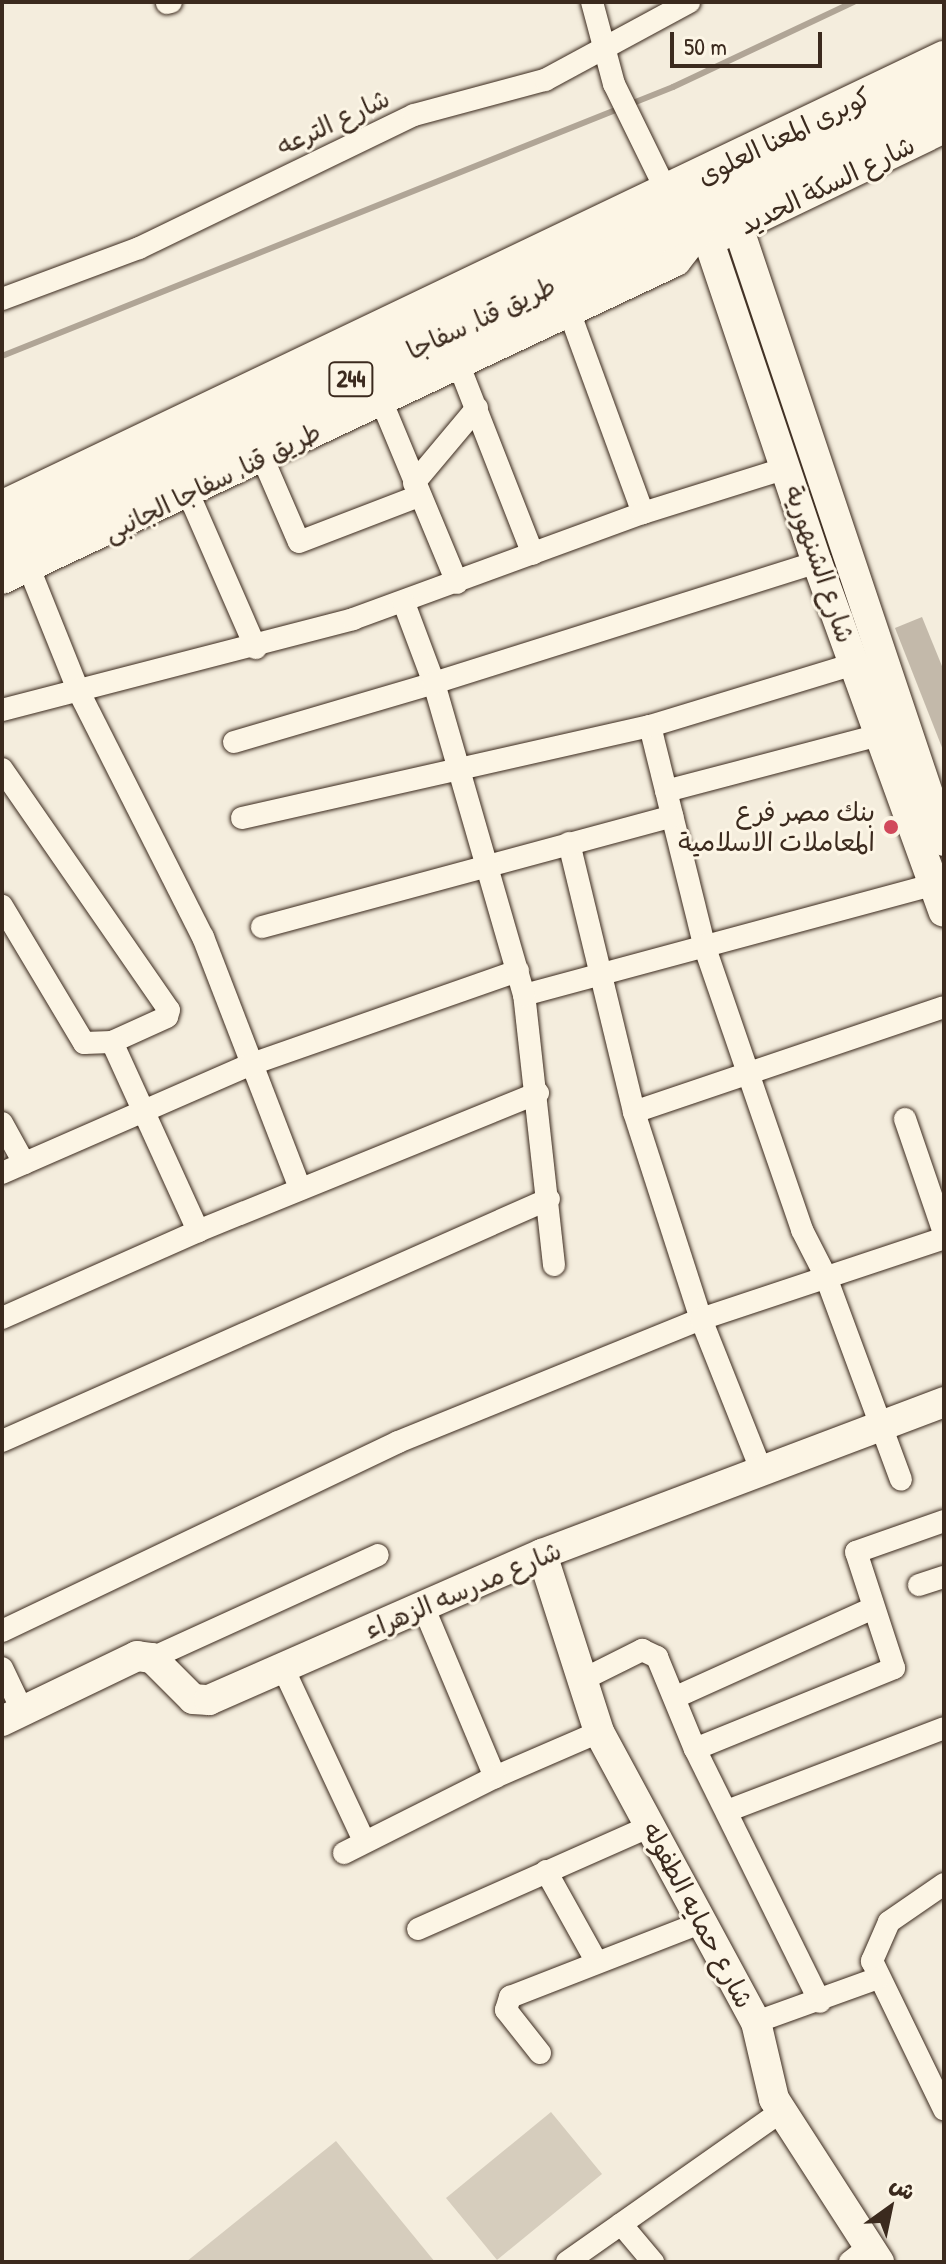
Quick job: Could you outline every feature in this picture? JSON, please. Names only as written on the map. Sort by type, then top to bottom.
[{"type":"highway","name":"كوبرى المعنا العلوى","points":[[667,192],[944,60]]},
{"type":"highway","name":"كوبرى المعنا العلوى","points":[[719,221],[944,98]]},
{"type":"highway","name":"طريق قنا, سفاجا","points":[[2,510],[667,192]]},
{"type":"highway","points":[[558,245],[597,248],[706,194],[719,221]]},
{"type":"highway","name":"طريق قنا, سفاجا","points":[[11,564],[719,221]]},
{"type":"street","points":[[592,2],[614,84],[667,192]]},
{"type":"street","name":"شارع الترعه","points":[[2,299],[139,248],[414,115],[545,80],[689,2]]},
{"type":"street","name":"شارع السكة الحديد","points":[[719,221],[944,128]]},
{"type":"street","name":"طريق قنا, سفاجا الجانبى","points":[[11,564],[189,495],[458,363],[676,261],[719,221]]},
{"type":"street","name":"شارع الشنهورية","points":[[719,221],[787,468],[817,562],[938,899]]},
{"type":"street","name":"شارع الشنهورية","points":[[719,221],[944,841]]},
{"type":"street","points":[[569,311],[643,513]]},
{"type":"street","points":[[458,363],[533,554]]},
{"type":"street","points":[[381,400],[457,583]]},
{"type":"street","points":[[263,459],[299,542],[417,490],[477,408]]},
{"type":"street","points":[[2,710],[256,648],[404,603],[643,513],[787,468]]},
{"type":"street","points":[[189,495],[256,648]]},
{"type":"street","points":[[234,742],[434,683],[817,562]]},
{"type":"street","points":[[11,564],[203,937],[249,1065],[300,1189]]},
{"type":"street","points":[[404,603],[461,765],[524,995],[538,1093],[554,1265]]},
{"type":"street","points":[[242,818],[461,765],[650,726],[854,664]]},
{"type":"street","points":[[650,726],[704,945],[802,1230],[826,1277],[901,1480]]},
{"type":"street","points":[[666,791],[879,735]]},
{"type":"street","points":[[2,769],[169,1010],[167,1017],[98,1046],[80,1040],[2,906]]},
{"type":"street","points":[[262,927],[486,863],[672,816]]},
{"type":"street","points":[[569,843],[634,1112],[701,1319],[761,1470]]},
{"type":"street","points":[[524,995],[704,945],[938,899]]},
{"type":"street","points":[[2,1173],[249,1065],[518,971]]},
{"type":"street","points":[[634,1112],[944,1007]]},
{"type":"street","points":[[112,1042],[198,1231]]},
{"type":"street","points":[[2,1318],[198,1231],[538,1093]]},
{"type":"street","points":[[2,1631],[398,1442],[701,1319],[944,1236],[905,1119]]},
{"type":"street","points":[[2,1123],[24,1163]]},
{"type":"street","points":[[2,1441],[549,1199]]},
{"type":"street","name":"شارع مدرسه الزهراء","points":[[152,1658],[201,1701],[542,1554],[944,1402]]},
{"type":"street","points":[[695,1749],[894,1668],[856,1556],[859,1548],[944,1521]]},
{"type":"street","name":"شارع حمايه الطفوله","points":[[542,1554],[586,1678],[599,1732],[756,2022],[769,2085],[782,2111],[866,2257]]},
{"type":"street","points":[[2,1668],[12,1715],[121,1660],[152,1658],[378,1555]]},
{"type":"street","points":[[919,1585],[944,1577]]},
{"type":"street","points":[[423,1606],[495,1777]]},
{"type":"street","points":[[676,1697],[873,1608]]},
{"type":"street","points":[[586,1678],[649,1650],[676,1697],[695,1749],[820,2002]]},
{"type":"street","points":[[283,1668],[364,1841]]},
{"type":"street","points":[[727,1811],[944,1728]]},
{"type":"street","points":[[344,1853],[495,1777],[599,1732]]},
{"type":"street","points":[[418,1929],[650,1826]]},
{"type":"street","points":[[546,1871],[596,1961]]},
{"type":"street","points":[[944,1884],[889,1922],[872,1961],[944,2109]]},
{"type":"street","points":[[540,2053],[506,2003],[596,1961],[702,1922]]},
{"type":"street","points":[[756,2022],[820,2002],[878,1978]]},
{"type":"street","points":[[567,2262],[782,2111]]},
{"type":"street","points":[[621,2224],[653,2262]]},
{"type":"shaded area","points":[[551,2112],[602,2174],[497,2260],[446,2198]]},
{"type":"shaded area","points":[[336,2141],[435,2262],[186,2262]]},
{"type":"building","points":[[922,617],[944,671],[943,750],[895,628]]},
{"type":"waterway","points":[[2,356],[673,87],[854,2]]},
{"type":"place","name":"بنك مصر فرع المعاملات الاسلامية","points":[[891,827]]}]
